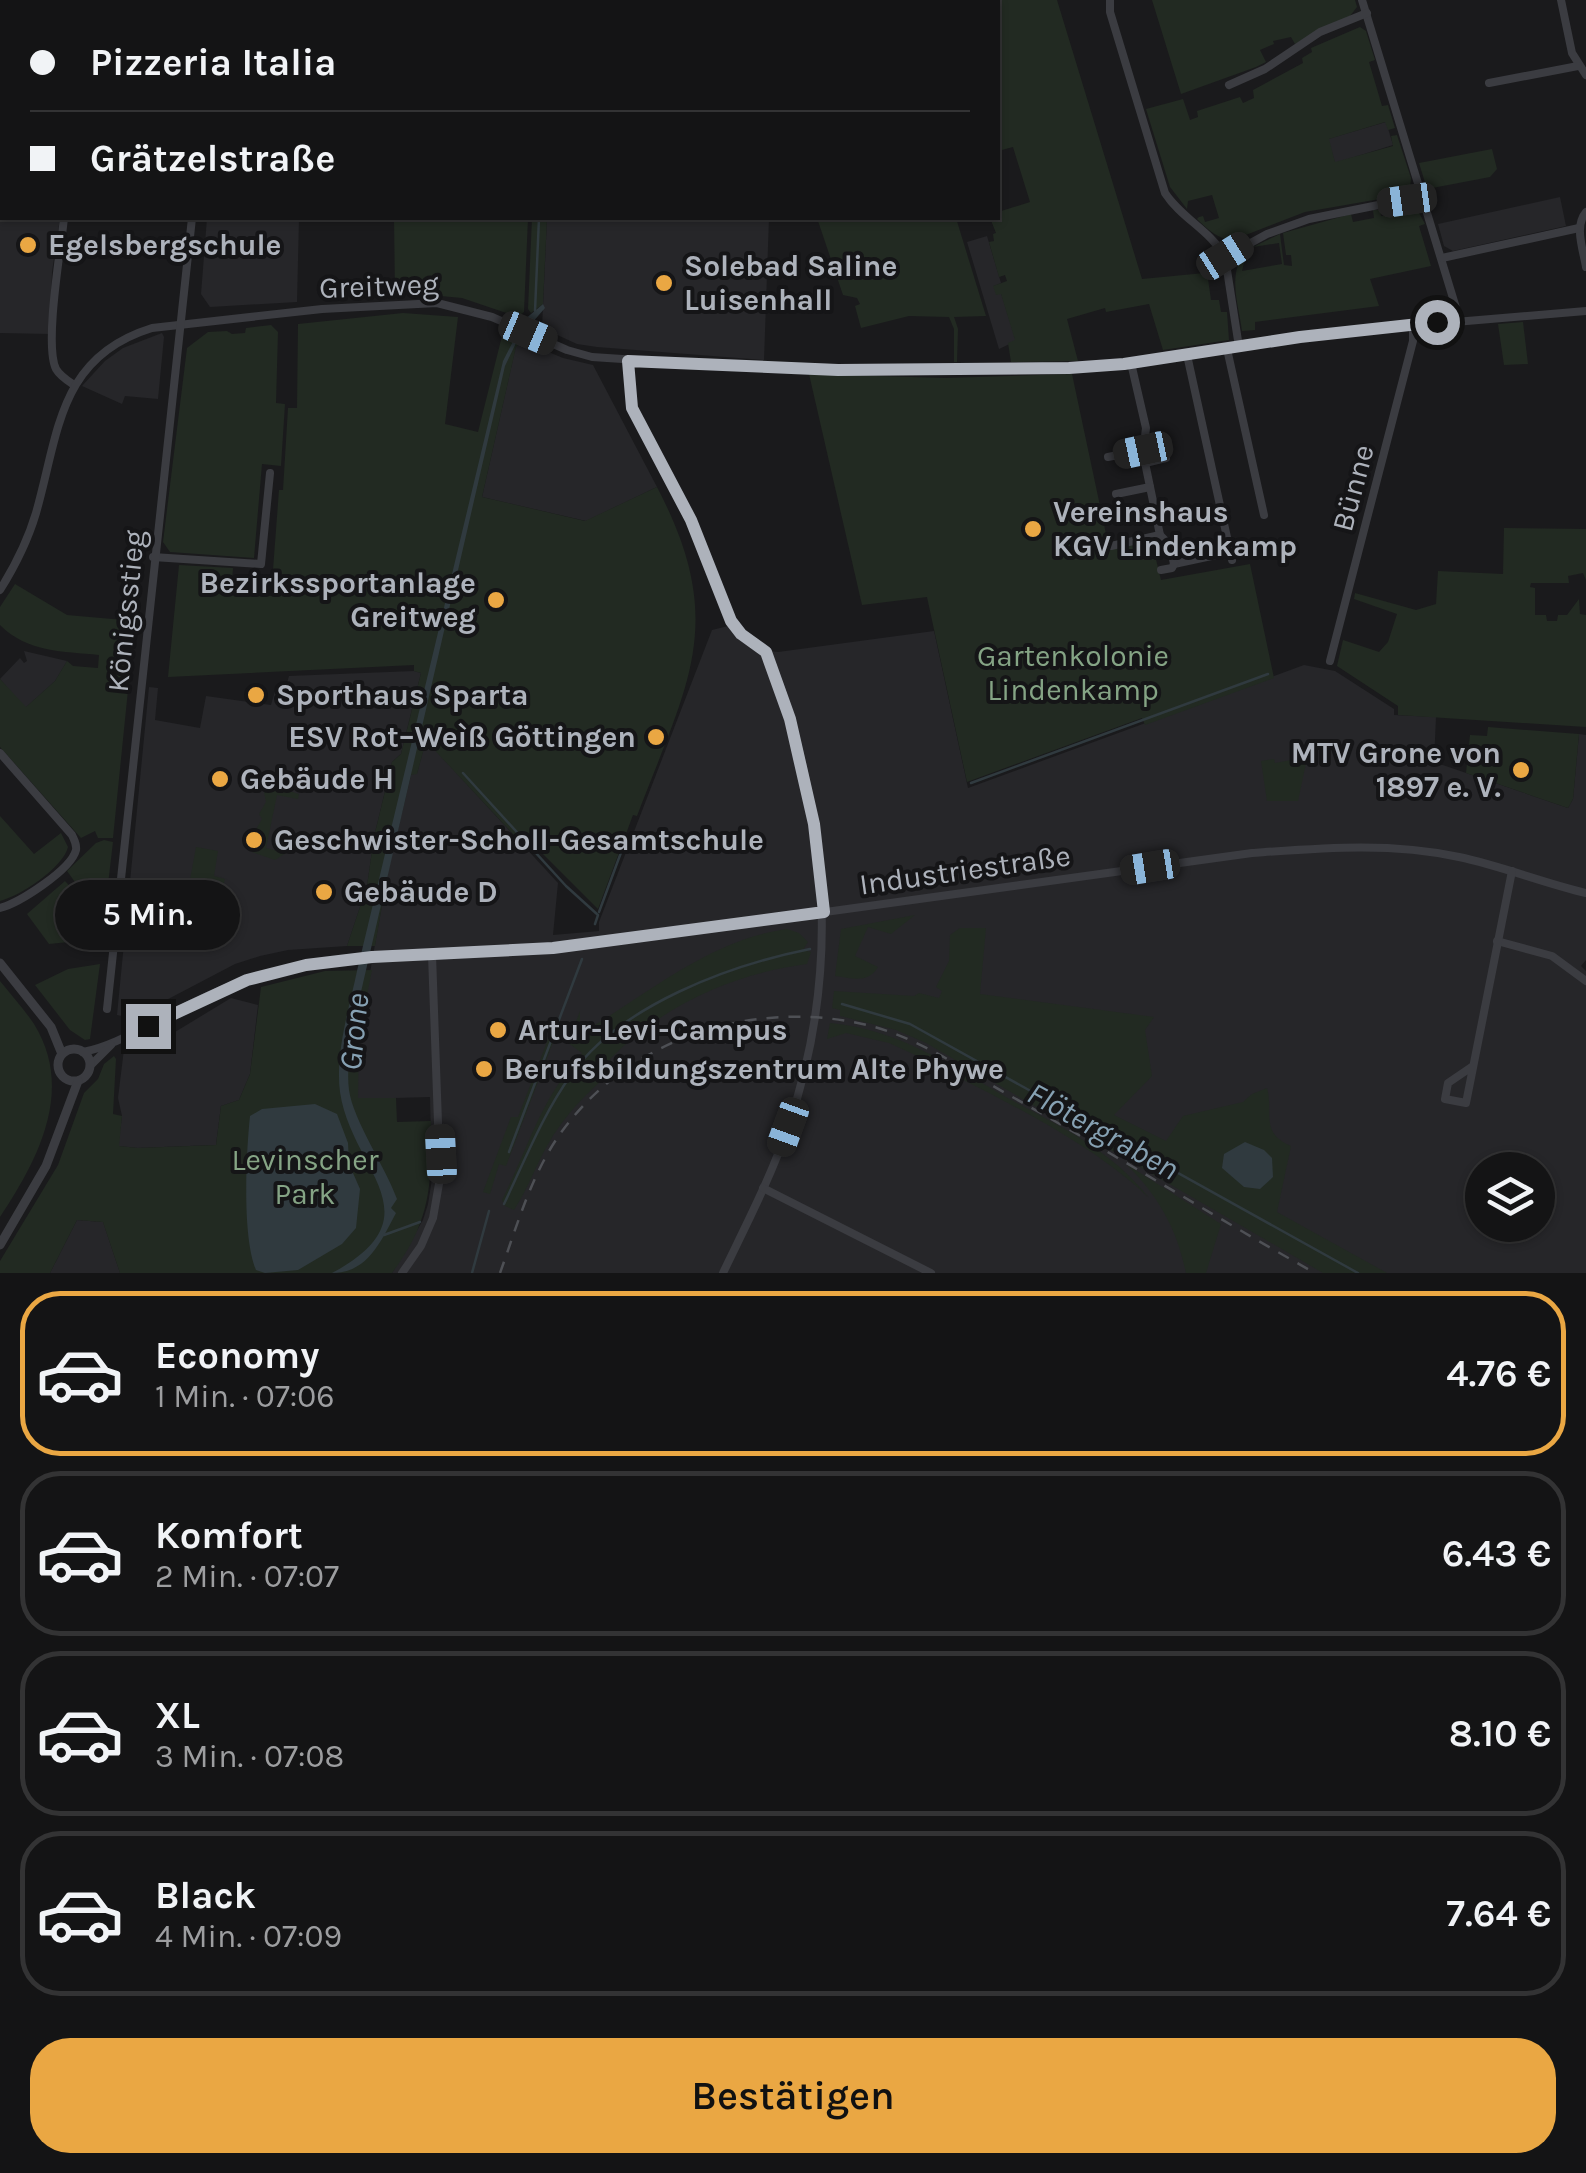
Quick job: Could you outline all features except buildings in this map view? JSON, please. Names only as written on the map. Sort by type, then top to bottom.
[{"type":"street","points":[[1110,0],[1110,12],[1166,192],[1179,211],[1225,256],[1239,347]]},
{"type":"street","points":[[1362,0],[1460,320]]},
{"type":"street","points":[[1561,0],[1578,66],[1586,75]]},
{"type":"street","points":[[1229,85],[1265,69],[1320,32],[1366,13]]},
{"type":"street","points":[[1489,84],[1578,66]]},
{"type":"street","points":[[1225,256],[1267,234],[1309,219],[1423,196]]},
{"type":"street","points":[[1586,212],[1580,225],[1586,267]]},
{"type":"street","points":[[0,590],[30,530],[57,422],[74,385],[59,373],[54,363],[56,280],[64,220]]},
{"type":"street","name":"Königsstieg","points":[[106,1009],[192,220]]},
{"type":"street","points":[[1442,258],[1580,225]]},
{"type":"street","name":"Greitweg","points":[[74,385],[104,353],[149,328],[409,302],[464,308],[567,350],[628,361],[929,371],[1131,363],[1413,324],[1586,311]]},
{"type":"street","name":"Bünne","points":[[1330,662],[1383,462],[1413,324]]},
{"type":"street","points":[[1227,349],[1264,515]]},
{"type":"street","points":[[1187,355],[1232,560]]},
{"type":"street","points":[[628,361],[632,408],[691,520],[731,621],[741,634],[766,652],[803,767],[824,912],[820,982],[805,1066],[788,1127],[723,1273]]},
{"type":"street","points":[[1131,363],[1146,428],[1143,450],[1160,535],[1170,545],[1174,564]]},
{"type":"street","points":[[1108,458],[1143,450]]},
{"type":"street","points":[[1145,463],[1166,458]]},
{"type":"street","points":[[154,557],[261,564],[270,472]]},
{"type":"street","points":[[1116,494],[1150,487]]},
{"type":"street","points":[[1111,546],[1160,535]]},
{"type":"street","points":[[1160,570],[1216,555]]},
{"type":"street","points":[[0,752],[72,835],[76,849],[65,864],[28,896],[0,908]]},
{"type":"street","name":"Industriestraße","points":[[115,1042],[257,976],[306,965],[372,957],[553,948],[1209,858],[1318,847],[1407,849],[1462,858],[1586,892]]},
{"type":"street","points":[[1473,1066],[1448,1083],[1445,1099],[1466,1103],[1512,872]]},
{"type":"street","points":[[1497,942],[1552,956],[1586,981]]},
{"type":"street","points":[[402,1273],[421,1246],[433,1218],[440,1178],[432,955]]},
{"type":"street","points":[[0,963],[51,1027],[90,1066]]},
{"type":"street","points":[[51,1027],[62,1054],[58,1066],[65,1079],[64,1110]]},
{"type":"street","points":[[62,1054],[115,1042]]},
{"type":"street","points":[[65,1079],[78,1081],[86,1077],[90,1066],[115,1042]]},
{"type":"street","points":[[0,1244],[38,1184],[78,1081]]},
{"type":"street","points":[[763,1188],[930,1273]]},
{"type":"shaded area","points":[[1386,122],[1393,145],[1335,163],[1328,139]]},
{"type":"shaded area","points":[[1560,197],[1566,226],[1453,251],[1444,246],[1438,224]]},
{"type":"shaded area","name":"Egelsbergschule","points":[[0,220],[60,220],[52,272],[50,334],[0,333]]},
{"type":"shaded area","points":[[207,220],[299,220],[297,302],[210,307],[201,294]]},
{"type":"shaded area","points":[[547,220],[769,220],[764,360],[597,347],[577,344],[542,328]]},
{"type":"shaded area","points":[[987,236],[1001,283],[994,286],[1001,293],[1016,341],[999,349],[967,242]]},
{"type":"shaded area","points":[[543,304],[545,308],[518,339],[505,366],[355,1018],[349,1090],[356,1115],[397,1199],[391,1208],[396,1213],[372,1254],[355,1268],[332,1273],[364,1252],[380,1231],[384,1211],[380,1190],[347,1120],[340,1092],[339,1062],[347,1016],[503,361],[524,320]]},
{"type":"shaded area","points":[[162,333],[158,399],[125,396],[122,404],[82,386],[123,348]]},
{"type":"shaded area","points":[[522,341],[593,365],[657,487],[586,521],[482,497],[516,346]]},
{"type":"shaded area","points":[[728,626],[753,649],[778,652],[934,631],[968,788],[1304,665],[1335,671],[1394,709],[1394,715],[1436,717],[1434,762],[1568,808],[1573,799],[1579,734],[1586,735],[1586,960],[1581,966],[1586,971],[1586,1273],[392,1273],[428,1204],[432,1179],[430,1097],[358,1099],[356,1069],[388,871],[411,774],[417,773],[426,740],[558,883],[553,935],[599,931],[599,922],[712,630]]},
{"type":"shaded area","points":[[24,651],[67,661],[55,681],[25,708],[0,679],[20,658],[24,663],[27,661]]},
{"type":"shaded area","name":"Geschwister-Scholl-Gesamtschule","points":[[421,673],[401,754],[392,762],[367,886],[347,946],[260,956],[235,964],[132,1018],[117,1015],[149,687],[158,688],[155,720],[200,728],[206,696],[271,705],[275,691],[284,693],[289,676]]},
{"type":"shaded area","points":[[231,998],[258,1005],[250,1074],[239,1100],[221,1106],[216,1145],[118,1146],[124,1049],[134,1049],[175,1032]]},
{"type":"shaded area","points":[[315,1104],[337,1114],[348,1143],[349,1164],[360,1189],[356,1228],[342,1244],[298,1270],[265,1273],[256,1270],[247,1217],[250,1116],[262,1109]]},
{"type":"shaded area","points":[[1245,1142],[1272,1158],[1273,1177],[1260,1189],[1244,1187],[1222,1168],[1224,1154]]},
{"type":"shaded area","points":[[77,1220],[103,1222],[120,1273],[50,1273]]},
{"type":"green space","points":[[1000,0],[1057,0],[1142,279],[1215,272],[1216,278],[1208,279],[1211,300],[1219,300],[1221,312],[1227,312],[1229,340],[1163,350],[1149,304],[1106,312],[1105,308],[1067,319],[1078,361],[1011,362],[1008,343],[1015,340],[1001,294],[996,295],[993,286],[1007,281],[1005,275],[999,277],[989,242],[994,241],[996,233],[991,220],[1000,220],[1000,211],[1030,202],[1013,147],[1000,150]]},
{"type":"green space","points":[[1152,0],[1355,0],[1357,7],[1350,16],[1295,44],[1291,37],[1273,41],[1274,44],[1260,50],[1266,62],[1256,67],[1181,94]]},
{"type":"green space","points":[[1360,27],[1366,31],[1375,60],[1369,62],[1382,106],[1388,105],[1395,128],[1388,130],[1385,122],[1329,139],[1335,162],[1393,146],[1391,136],[1397,135],[1411,178],[1410,190],[1403,195],[1305,212],[1233,240],[1214,233],[1197,219],[1203,216],[1205,222],[1219,218],[1212,195],[1188,201],[1187,209],[1170,187],[1146,109],[1183,99],[1190,120],[1198,117],[1197,111],[1240,97],[1243,103],[1254,98],[1253,90],[1303,63],[1302,58],[1312,52],[1311,48]]},
{"type":"green space","points":[[1492,149],[1497,169],[1490,177],[1427,189],[1419,163]]},
{"type":"green space","points":[[1393,208],[1418,211],[1425,224],[1419,226],[1431,266],[1370,279],[1379,306],[1255,322],[1255,330],[1242,331],[1235,279],[1247,251],[1242,271],[1282,264],[1279,243],[1253,247],[1280,234],[1284,265],[1292,266],[1283,233],[1351,214],[1353,222],[1374,218],[1373,210],[1380,210],[1381,216],[1393,215]]},
{"type":"green space","points":[[394,220],[528,220],[524,312],[518,317],[462,298],[419,294],[411,284],[395,294]]},
{"type":"green space","points":[[532,220],[547,220],[543,304],[531,313],[528,309]]},
{"type":"green space","points":[[818,220],[957,220],[986,316],[954,317],[958,329],[954,362],[954,329],[949,317],[909,316],[861,328],[855,306],[860,304],[857,298],[843,295]]},
{"type":"green space","name":"Bezirkssportanlage Greitweg","points":[[403,313],[458,317],[445,424],[478,432],[503,332],[522,341],[516,347],[482,497],[585,521],[657,487],[679,535],[691,578],[693,653],[671,728],[598,909],[531,842],[528,850],[426,741],[417,774],[411,775],[375,946],[347,946],[367,886],[392,762],[401,754],[421,673],[414,671],[414,665],[168,677],[179,565],[233,568],[231,593],[271,596],[288,408],[297,408],[298,324]]},
{"type":"green space","points":[[1523,322],[1528,364],[1504,365],[1498,324]]},
{"type":"green space","points":[[271,325],[278,332],[276,403],[285,404],[281,466],[262,464],[254,558],[170,552],[163,542],[187,348],[208,332],[245,333],[246,328]]},
{"type":"green space","name":"Gartenkolonie Lindenkamp","points":[[809,374],[945,378],[1072,374],[1109,548],[1151,539],[1161,580],[1250,564],[1274,678],[1145,725],[1142,718],[967,782],[927,597],[862,605]]},
{"type":"green space","points":[[1504,528],[1586,529],[1586,580],[1583,573],[1568,576],[1569,583],[1531,583],[1530,587],[1535,588],[1535,615],[1546,615],[1547,621],[1567,615],[1579,599],[1580,614],[1586,615],[1586,727],[1398,715],[1398,706],[1337,666],[1343,640],[1379,652],[1388,642],[1397,614],[1354,599],[1355,593],[1416,610],[1436,604],[1438,571],[1503,574]]},
{"type":"green space","points":[[15,584],[67,615],[135,621],[113,838],[98,838],[95,831],[81,838],[0,747],[0,679],[26,707],[55,681],[67,661],[73,666],[98,668],[99,655],[34,646],[0,625],[0,607]]},
{"type":"green space","name":"MTV Grone von 1897 e. V.","points":[[1488,727],[1579,734],[1573,799],[1568,808],[1466,773],[1470,735],[1487,736]]},
{"type":"green space","points":[[1274,759],[1275,763],[1306,763],[1298,801],[1267,801],[1261,761]]},
{"type":"green space","points":[[274,786],[299,794],[298,799],[277,795],[266,848],[286,853],[275,860],[252,852],[251,843],[258,840],[255,831],[266,802],[264,792]]},
{"type":"green space","points":[[0,816],[34,854],[61,833],[68,847],[58,864],[40,880],[0,901]]},
{"type":"green space","points":[[104,840],[113,842],[107,893],[80,889],[67,871]]},
{"type":"green space","points":[[196,847],[218,851],[214,876],[225,879],[221,896],[210,894],[204,928],[182,923]]},
{"type":"green space","points":[[65,881],[74,891],[69,942],[49,944],[27,914]]},
{"type":"green space","points":[[915,915],[891,934],[868,927],[855,956],[878,967],[869,976],[835,976],[841,929]]},
{"type":"green space","points":[[960,928],[986,928],[980,994],[1154,1017],[1145,1030],[1152,1076],[1114,1115],[1166,1141],[1183,1116],[1243,1102],[1267,1088],[1271,1128],[1291,1146],[1277,1212],[1387,1273],[1323,1273],[926,1043],[896,1030],[840,1016],[840,1010],[832,1008],[834,991],[914,996],[919,993],[939,998],[942,991],[936,987],[949,961],[950,935]]},
{"type":"green space","points":[[787,929],[808,942],[803,950],[811,952],[807,964],[726,984],[676,1008],[631,1040],[610,1059],[614,1069],[577,1104],[554,1135],[514,1210],[505,1206],[502,1200],[545,1106],[582,1053],[568,1043],[580,1011],[580,1029],[585,1031],[707,956],[732,944]]},
{"type":"green space","points":[[100,964],[90,1039],[85,1040],[70,1030],[35,985],[68,969]]},
{"type":"green space","name":"Levinscher Park","points":[[372,970],[359,1035],[358,1098],[396,1098],[397,1122],[431,1121],[431,1164],[422,1219],[392,1273],[120,1273],[103,1222],[77,1220],[50,1273],[0,1273],[0,1261],[58,1165],[84,1093],[98,1079],[104,1064],[114,1056],[116,1059],[113,1114],[122,1116],[119,1146],[216,1145],[221,1106],[239,1100],[250,1074],[261,987],[325,971]]},
{"type":"green space","points":[[0,981],[34,1024],[46,1049],[51,1099],[38,1148],[0,1217]]},
{"type":"green space","points":[[557,1016],[558,1029],[506,1166],[499,1164],[490,1194],[483,1192],[511,1117],[518,1117]]},
{"type":"green space","points":[[830,1023],[878,1032],[943,1061],[1083,1140],[1118,1166],[1149,1198],[1068,1137],[911,1053],[889,1043],[846,1033],[827,1039]]},
{"type":"green space","points":[[1126,1164],[1221,1224],[1206,1273],[1186,1273],[1165,1214]]},
{"type":"waterway","points":[[535,311],[539,220]]},
{"type":"waterway","points":[[971,783],[1268,674]]},
{"type":"waterway","points":[[463,773],[566,886],[598,915],[595,924]]},
{"type":"waterway","points":[[599,912],[626,839]]},
{"type":"waterway","name":"Flötergraben","points":[[504,1204],[561,1090],[592,1050],[618,1028],[712,977],[810,949]]},
{"type":"waterway","points":[[509,1152],[582,959]]},
{"type":"waterway","name":"Flötergraben","points":[[842,1004],[910,1024],[1358,1273]]},
{"type":"waterway","points":[[472,1273],[489,1211]]},
{"type":"waterway","name":"Flötergraben","points":[[384,1235],[420,1222]]},
{"type":"railway","points":[[500,1273],[541,1166],[560,1134],[588,1100],[622,1072],[658,1050],[698,1033],[740,1022],[784,1017],[827,1018],[871,1026],[924,1047],[1315,1273]]},
{"type":"place","name":"Egelsbergschule","points":[[28,245]]},
{"type":"place","name":"Solebad Saline Luisenhall","points":[[664,283]]},
{"type":"place","name":"Vereinshaus KGV Lindenkamp","points":[[1033,529]]},
{"type":"place","name":"Bezirkssportanlage Greitweg","points":[[496,600]]},
{"type":"place","name":"Sporthaus Sparta","points":[[256,695]]},
{"type":"place","name":"ESV Rot–Weìß Göttingen","points":[[656,737]]},
{"type":"place","name":"MTV Grone von 1897 e. V.","points":[[1521,770]]},
{"type":"place","name":"Gebäude H","points":[[220,779]]},
{"type":"place","name":"Geschwister-Scholl-Gesamtschule","points":[[254,840]]},
{"type":"place","name":"Gebäude D","points":[[324,892]]},
{"type":"place","name":"Artur-Levi-Campus","points":[[498,1030]]},
{"type":"place","name":"Berufsbildungszentrum Alte Phywe","points":[[484,1069]]},
{"type":"route","points":[[148,1026],[224,989],[276,970],[372,957],[553,948],[824,912],[814,824],[790,719],[766,652],[741,634],[731,621],[691,520],[632,408],[628,361],[838,370],[1069,368],[1437,322]]},
{"type":"water label","name":"Grone","points":[[354,1032]]}]
